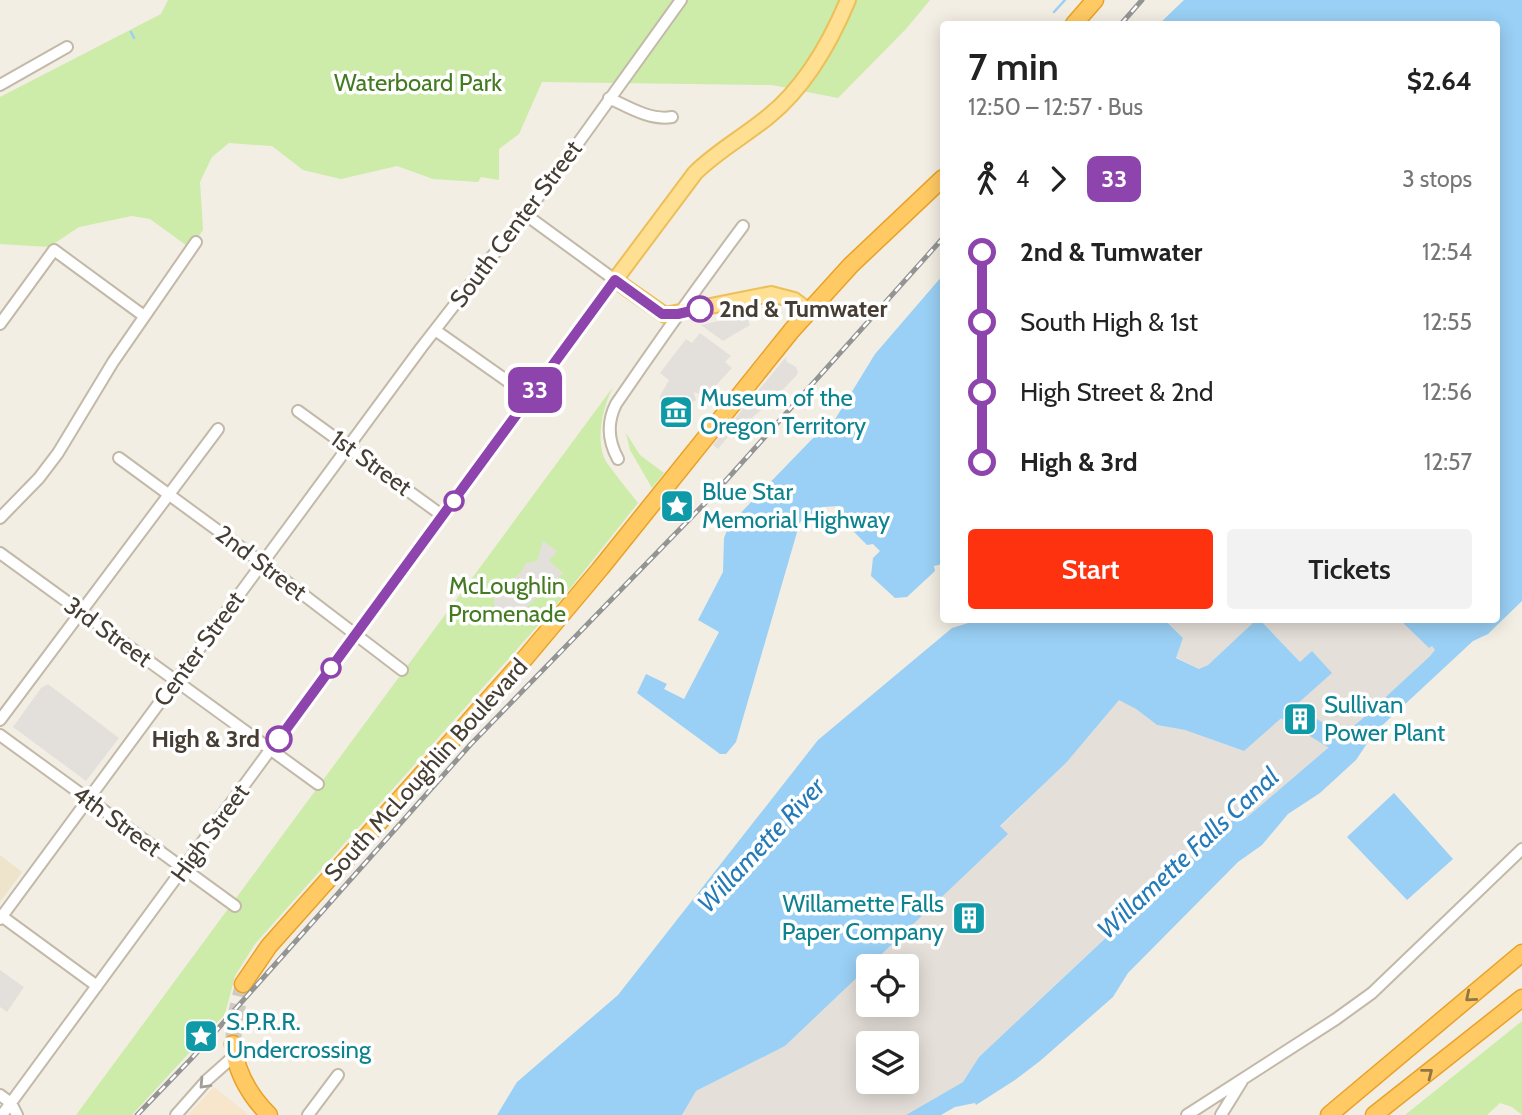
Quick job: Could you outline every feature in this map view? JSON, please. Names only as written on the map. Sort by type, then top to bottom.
[{"type":"highway","points":[[1077,21],[1095,0]]},
{"type":"highway","name":"South McLoughlin Boulevard","points":[[243,984],[269,946],[562,616],[808,311],[866,250],[940,181]]},
{"type":"highway","points":[[1329,1115],[1522,953]]},
{"type":"highway","points":[[1374,1115],[1522,998]]},
{"type":"highway","points":[[234,1050],[248,1089],[269,1115]]},
{"type":"main road","points":[[808,311],[789,298],[771,294],[665,315],[615,280],[695,173],[711,158],[770,116],[792,94],[822,52],[848,0]]},
{"type":"street","name":"South Center Street","points":[[349,447],[435,330],[526,215],[681,0]]},
{"type":"street","points":[[0,85],[66,47]]},
{"type":"street","points":[[609,98],[645,114],[660,118],[672,117]]},
{"type":"street","points":[[526,215],[615,280]]},
{"type":"street","points":[[618,458],[610,433],[612,411],[678,314],[743,226]]},
{"type":"street","points":[[0,518],[39,478],[58,453],[113,362],[196,242]]},
{"type":"street","points":[[0,324],[54,250],[144,316]]},
{"type":"street","name":"High Street","points":[[2,1115],[615,280]]},
{"type":"street","points":[[435,330],[530,397]]},
{"type":"street","name":"1st Street","points":[[298,411],[443,516]]},
{"type":"street","points":[[0,720],[218,429]]},
{"type":"street","name":"Center Street","points":[[1,917],[349,447]]},
{"type":"street","name":"2nd Street","points":[[118,458],[402,670]]},
{"type":"street","name":"3rd Street","points":[[0,553],[318,785]]},
{"type":"street","name":"4th Street","points":[[0,735],[235,906]]},
{"type":"street","points":[[1187,1115],[1372,993],[1522,849]]},
{"type":"street","points":[[1,917],[97,986]]},
{"type":"street","points":[[176,1115],[234,1050]]},
{"type":"street","points":[[308,1115],[338,1075]]},
{"type":"street","points":[[1221,1115],[1244,1078]]},
{"type":"street","points":[[0,1095],[11,1103],[18,1115]]},
{"type":"shaded area","points":[[746,315],[750,325],[723,341],[701,325]]},
{"type":"shaded area","points":[[700,333],[731,356],[725,362],[732,368],[706,396],[694,392],[696,401],[661,405],[660,396],[669,380],[660,373],[686,339],[692,343]]},
{"type":"shaded area","points":[[786,357],[787,362],[796,367],[796,376],[718,449],[713,445]]},
{"type":"shaded area","points":[[543,541],[557,551],[549,561],[563,573],[517,616],[505,616],[494,607],[494,597],[522,571],[526,563],[537,561]]},
{"type":"shaded area","points":[[1169,623],[1253,623],[1208,665],[1199,669],[1176,657],[1183,638]]},
{"type":"shaded area","name":"Willamette Falls Paper Company","points":[[1263,623],[1403,623],[1429,648],[1432,646],[1436,650],[1367,715],[1246,818],[1229,821],[979,1057],[963,1082],[906,1115],[682,1115],[696,1091],[785,1046],[856,978],[856,1017],[919,1017],[919,954],[882,954],[1007,834],[1000,827],[1066,763],[1119,699],[1157,725],[1185,730],[1244,751],[1300,662]]},
{"type":"shaded area","points":[[48,684],[119,738],[86,781],[13,727],[41,688]]},
{"type":"shaded area","points":[[0,855],[22,872],[0,902]]},
{"type":"shaded area","points":[[0,970],[24,987],[7,1012],[0,1007]]},
{"type":"shaded area","points":[[214,1087],[249,1115],[188,1115]]},
{"type":"green space","name":"Waterboard Park","points":[[168,0],[930,0],[906,29],[838,98],[772,85],[542,82],[519,134],[499,149],[499,180],[481,177],[478,182],[433,179],[397,166],[341,179],[303,170],[272,146],[229,143],[212,157],[200,182],[203,230],[190,248],[150,219],[132,216],[79,227],[49,247],[0,244],[0,97],[161,14]]},
{"type":"green space","name":"McLoughlin Promenade","points":[[613,387],[601,425],[603,455],[638,503],[565,595],[255,944],[235,976],[225,1014],[132,1115],[76,1115]]},
{"type":"green space","points":[[626,433],[640,455],[664,473],[652,488],[630,450]]},
{"type":"green space","points":[[1522,1021],[1522,1115],[1512,1107],[1500,1103],[1487,1115],[1405,1115]]},
{"type":"water","points":[[1184,0],[1522,0],[1522,601],[1500,622],[1500,21],[1162,21]]},
{"type":"water","points":[[940,278],[940,565],[934,566],[935,571],[907,597],[895,598],[871,576],[873,558],[880,551],[873,544],[867,545],[840,518],[840,506],[823,507],[800,522],[736,742],[726,754],[720,754],[637,693],[646,674],[667,684],[664,689],[684,699],[719,632],[698,620],[723,572],[724,538],[729,525],[816,435],[834,421],[875,354]]},
{"type":"water","name":"Willamette River","points":[[968,623],[1168,623],[1183,638],[1176,658],[1199,669],[1208,665],[1253,623],[1263,623],[1300,662],[1312,651],[1332,673],[1244,751],[1185,730],[1157,725],[1119,700],[1066,763],[1000,826],[1008,834],[882,954],[856,954],[856,979],[785,1046],[696,1091],[682,1115],[497,1115],[517,1082],[618,995],[818,740],[952,628]]},
{"type":"water","points":[[1403,623],[1499,623],[1488,634],[1473,641],[1374,733],[1356,760],[1320,793],[1288,814],[1262,845],[1238,862],[1128,973],[1113,997],[1040,1061],[976,1105],[955,1107],[941,1115],[906,1115],[963,1082],[979,1057],[1230,821],[1246,818],[1362,719],[1435,650],[1432,646],[1429,648]]},
{"type":"water","points":[[1394,793],[1453,859],[1407,900],[1347,837]]},
{"type":"waterway","points":[[1054,12],[1065,0]]},
{"type":"waterway","points":[[131,32],[134,38]]},
{"type":"waterway","points":[[1265,706],[1285,710],[1345,747]]},
{"type":"tunnel","points":[[233,1044],[235,1018],[243,984]]},
{"type":"railway","points":[[1124,21],[1142,0]]},
{"type":"railway","points":[[137,1115],[191,1059],[471,744],[712,496],[940,241]]},
{"type":"bus line","name":"33","points":[[279,739],[615,280],[659,313],[678,314],[700,309]]},
{"type":"place","name":"2nd & Tumwater","points":[[700,309]]},
{"type":"place","name":"Museum of the Oregon Territory","points":[[676,412]]},
{"type":"place","name":"Blue Star Memorial Highway","points":[[677,506]]},
{"type":"place","name":"Sullivan Power Plant","points":[[1300,719]]},
{"type":"place","name":"High & 3rd","points":[[279,739]]},
{"type":"place","name":"Willamette Falls Paper Company","points":[[969,918]]},
{"type":"place","name":"S.P.R.R. Undercrossing","points":[[201,1036]]},
{"type":"water label","name":"Willamette Falls Canal","points":[[1188,853]]}]
